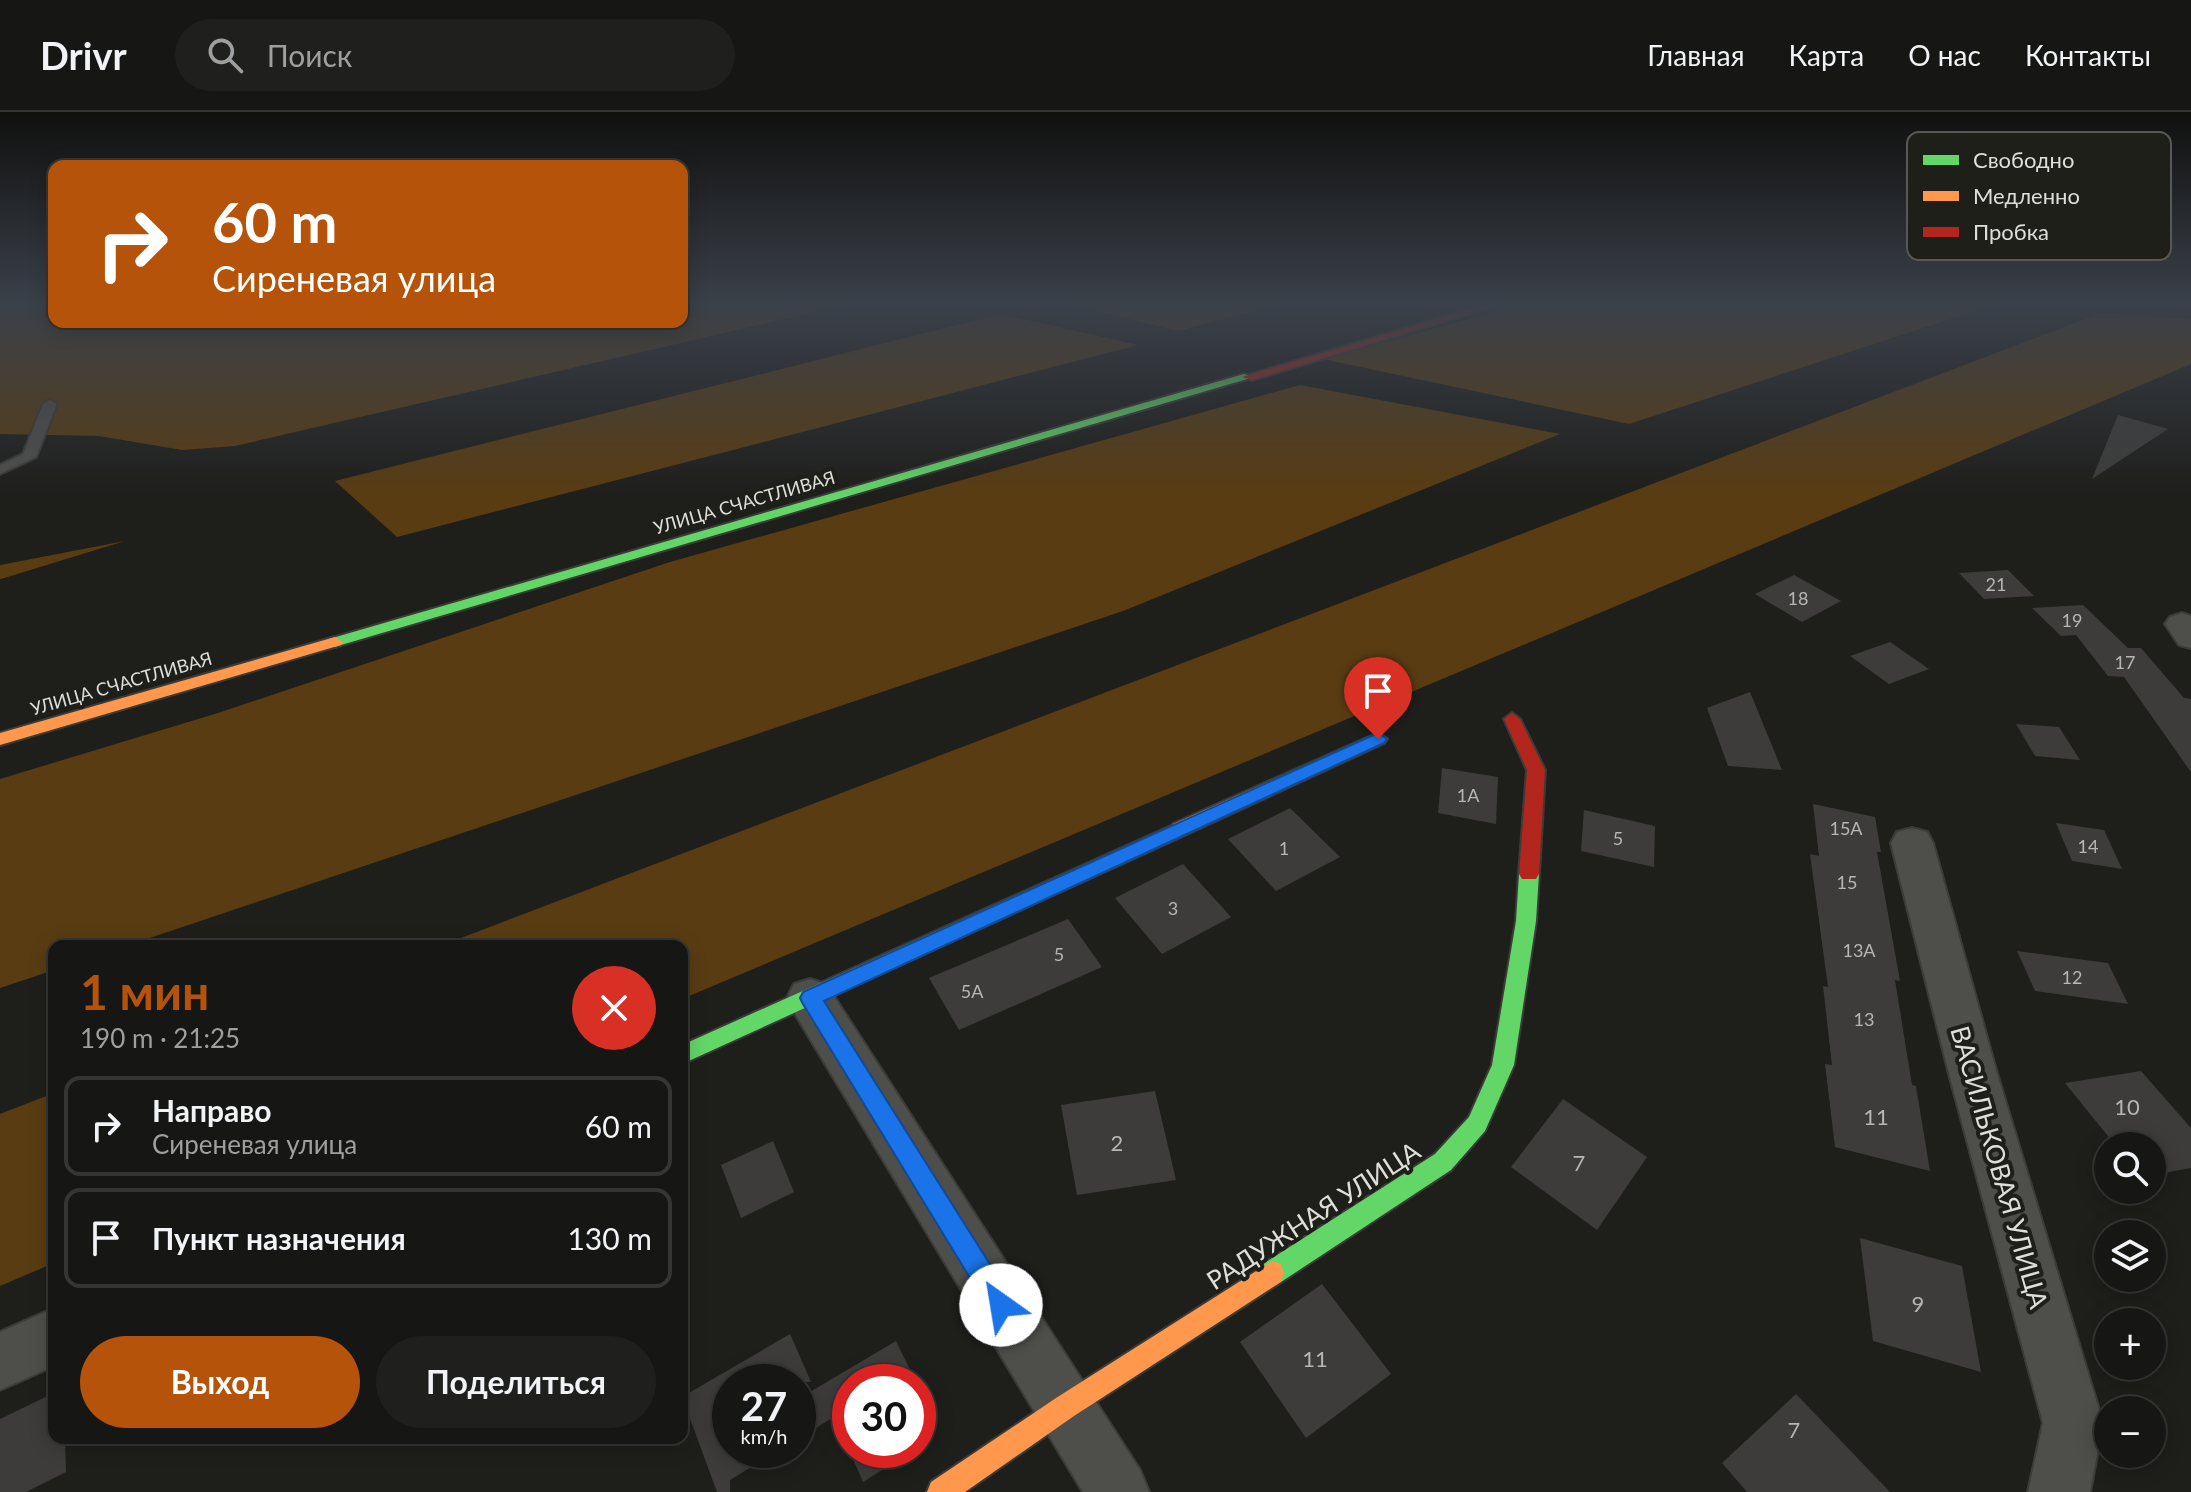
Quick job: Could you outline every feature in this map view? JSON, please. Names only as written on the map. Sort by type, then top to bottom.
[{"type":"street","name":"УЛИЦА СЧАСТЛИВАЯ","points":[[0,739],[1276,368]]},
{"type":"street","name":"РАДУЖНАЯ УЛИЦА","points":[[941,1492],[1065,1407],[1443,1162],[1477,1124],[1503,1065],[1526,921],[1536,770],[1512,719]]},
{"type":"street","points":[[688,1052],[1378,739]]},
{"type":"street","name":"ВАСИЛЬКОВАЯ УЛИЦА","points":[[1912,843],[1972,1070],[2073,1423],[2059,1492]]},
{"type":"street","points":[[810,998],[1118,1492]]},
{"type":"street","points":[[0,1361],[48,1340]]},
{"type":"lane","points":[[0,470],[29,457],[50,404]]},
{"type":"shaded area","points":[[0,368],[571,368],[235,446],[182,450],[99,436],[0,434]]},
{"type":"shaded area","points":[[784,368],[1048,368],[397,537],[335,481]]},
{"type":"shaded area","points":[[1367,368],[1799,368],[1629,424]]},
{"type":"shaded area","points":[[1956,368],[2181,368],[688,996],[688,940],[456,940]]},
{"type":"shaded area","points":[[1300,385],[1560,434],[1123,611],[144,940],[48,940],[48,972],[0,988],[0,779],[218,713],[670,562]]},
{"type":"shaded area","points":[[125,541],[1,579],[0,579],[0,565]]},
{"type":"shaded area","points":[[48,1095],[48,1266],[0,1286],[0,1114]]},
{"type":"building","points":[[2118,415],[2168,429],[2092,479]]},
{"type":"building","points":[[2008,570],[2034,596],[1984,599],[1959,573]]},
{"type":"building","points":[[1794,575],[1841,601],[1802,622],[1755,594]]},
{"type":"building","points":[[2083,605],[2128,648],[2141,648],[2184,698],[2191,699],[2191,772],[2124,677],[2108,676],[2076,635],[2061,636],[2032,608]]},
{"type":"building","points":[[1890,642],[1929,669],[1889,684],[1850,656]]},
{"type":"building","points":[[1750,692],[1782,770],[1728,766],[1707,708]]},
{"type":"building","points":[[2016,724],[2059,727],[2080,760],[2035,756]]},
{"type":"building","points":[[1442,768],[1498,777],[1496,824],[1438,813]]},
{"type":"building","points":[[1813,804],[1875,817],[1881,852],[1877,852],[1900,981],[1895,980],[1930,1171],[1835,1147],[1825,1064],[1832,1065],[1823,986],[1828,987],[1810,854],[1819,856]]},
{"type":"building","points":[[1290,808],[1340,857],[1276,891],[1228,839]]},
{"type":"building","points":[[1584,810],[1655,826],[1654,867],[1581,851]]},
{"type":"building","points":[[2056,823],[2104,830],[2122,869],[2072,861]]},
{"type":"building","points":[[1183,864],[1231,917],[1162,954],[1115,898]]},
{"type":"building","points":[[1068,919],[1102,967],[959,1030],[929,978]]},
{"type":"building","points":[[2017,951],[2108,963],[2128,1004],[2035,991]]},
{"type":"building","points":[[2141,1071],[2191,1128],[2191,1168],[2166,1172],[2166,1132],[2105,1132],[2065,1083]]},
{"type":"building","points":[[1155,1091],[1176,1180],[1077,1195],[1061,1105]]},
{"type":"building","points":[[1563,1099],[1647,1157],[1597,1230],[1511,1167]]},
{"type":"building","points":[[773,1141],[794,1192],[741,1218],[721,1165]]},
{"type":"building","points":[[1860,1238],[1962,1266],[1981,1372],[1873,1341]]},
{"type":"building","points":[[1322,1284],[1391,1374],[1306,1438],[1240,1342]]},
{"type":"building","points":[[790,1334],[803,1364],[739,1364]]},
{"type":"building","points":[[896,1341],[907,1364],[857,1364]]},
{"type":"building","points":[[832,1379],[832,1418],[816,1428],[816,1388]]},
{"type":"building","points":[[712,1380],[712,1468],[750,1468],[730,1480],[730,1492],[717,1492],[688,1413],[688,1394]]},
{"type":"building","points":[[1796,1394],[1890,1492],[1747,1492],[1722,1463]]},
{"type":"building","points":[[48,1396],[48,1444],[65,1444],[66,1472],[26,1492],[0,1492],[0,1419]]},
{"type":"building","points":[[857,1468],[885,1468],[863,1482]]},
{"type":"traffic: fast","points":[[335,642],[1248,377]]},
{"type":"traffic: fast","points":[[688,1052],[1180,829]]},
{"type":"traffic: fast","points":[[1272,1273],[1443,1162],[1477,1124],[1503,1065],[1526,921],[1529,874]]},
{"type":"traffic: slow","points":[[0,739],[335,642]]},
{"type":"traffic: slow","points":[[1180,829],[1378,739]]},
{"type":"traffic: slow","points":[[941,1492],[1065,1407],[1272,1273]]},
{"type":"traffic: jam","points":[[1248,377],[1277,368]]},
{"type":"traffic: jam","points":[[1512,719],[1536,770],[1529,874]]},
{"type":"route","points":[[1001,1305],[810,998],[1378,739]]}]
